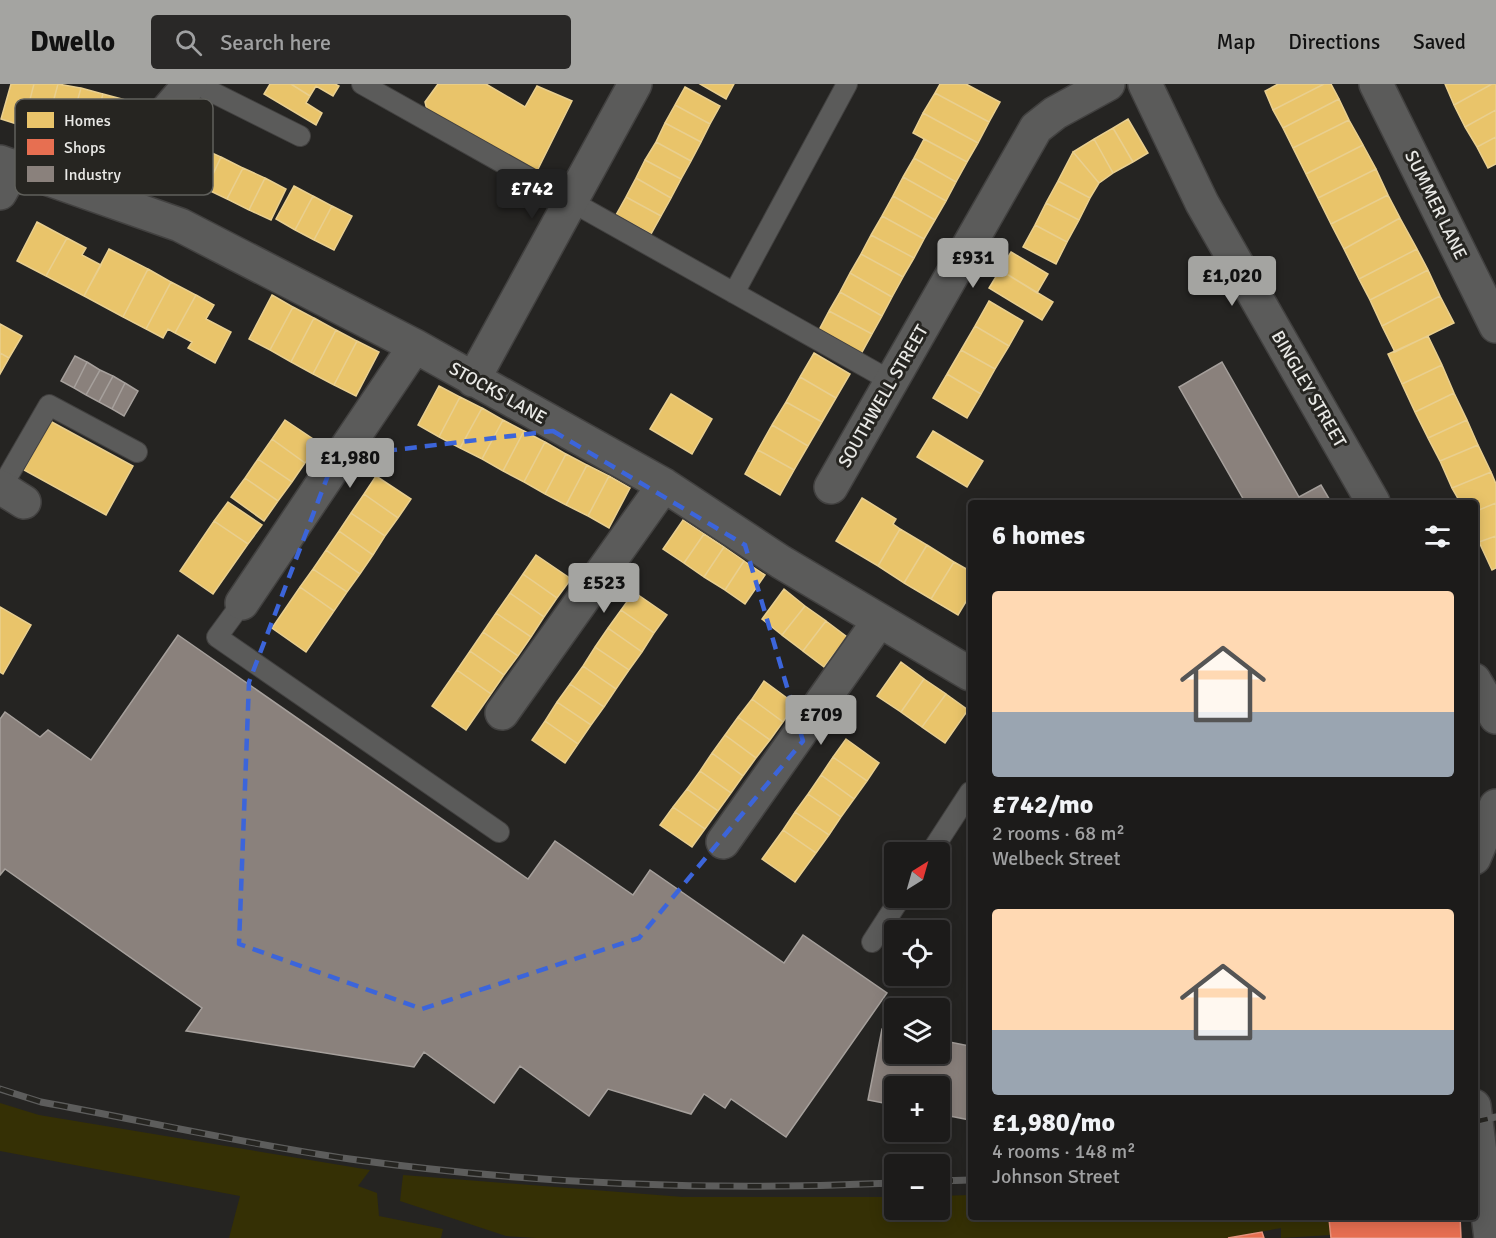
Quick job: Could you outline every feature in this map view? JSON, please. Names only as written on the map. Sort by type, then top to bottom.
[{"type":"street","points":[[177,99],[190,84]]},
{"type":"street","points":[[473,380],[635,84]]},
{"type":"street","name":"SOUTHWELL STREET","points":[[831,487],[1036,128],[1055,113],[1108,84]]},
{"type":"street","name":"BINGLEY STREET","points":[[1145,84],[1202,203],[1372,500]]},
{"type":"street","name":"SUMMER LANE","points":[[1376,84],[1496,326]]},
{"type":"street","name":"STOCKS LANE","points":[[79,195],[180,225],[415,346],[664,485],[781,562],[968,673]]},
{"type":"street","points":[[242,603],[415,346]]},
{"type":"street","points":[[502,713],[664,485]]},
{"type":"street","points":[[723,842],[879,621]]},
{"type":"street","points":[[1478,687],[1496,717]]},
{"type":"street","points":[[1478,849],[1496,806]]},
{"type":"street","points":[[1478,1137],[1491,1238]]},
{"type":"lane","points":[[196,84],[300,136]]},
{"type":"lane","points":[[362,84],[891,381]]},
{"type":"lane","points":[[734,293],[847,84]]},
{"type":"lane","points":[[8,492],[49,405],[137,452]]},
{"type":"lane","points":[[242,603],[217,637],[499,832]]},
{"type":"lane","points":[[938,842],[968,795]]},
{"type":"lane","points":[[872,942],[895,908]]},
{"type":"highlighted area","points":[[553,431],[745,545],[803,741],[639,938],[422,1009],[239,944],[249,682],[335,457]]},
{"type":"shaded area","points":[[0,1103],[39,1115],[370,1170],[358,1186],[377,1193],[379,1216],[443,1229],[441,1238],[229,1238],[240,1196],[0,1151]]},
{"type":"shaded area","points":[[403,1175],[683,1197],[884,1197],[884,1220],[950,1220],[950,1196],[968,1195],[968,1220],[1338,1220],[1331,1235],[1281,1238],[1281,1228],[1228,1238],[536,1238],[506,1236],[400,1201]]},
{"type":"building: Homes","points":[[11,84],[34,84],[30,99],[15,99],[15,123],[1,119]]},
{"type":"building: Homes","points":[[34,84],[58,84],[54,99],[30,99]]},
{"type":"building: Homes","points":[[58,84],[81,88],[78,99],[54,99]]},
{"type":"building: Homes","points":[[270,84],[291,84],[310,96],[306,103],[322,113],[316,125],[264,94]]},
{"type":"building: Homes","points":[[291,84],[335,84],[339,86],[333,96],[316,86],[310,96]]},
{"type":"building: Homes","points":[[438,84],[486,84],[525,107],[537,86],[572,101],[536,173],[428,114],[425,102]]},
{"type":"building: Homes","points":[[700,84],[734,84],[726,99]]},
{"type":"building: Homes","points":[[940,84],[966,84],[1000,102],[989,122],[935,93]]},
{"type":"building: Homes","points":[[1278,84],[1324,84],[1273,110],[1265,91]]},
{"type":"building: Homes","points":[[1324,84],[1331,84],[1339,99],[1283,128],[1273,110]]},
{"type":"building: Homes","points":[[1445,84],[1492,84],[1454,105]]},
{"type":"building: Homes","points":[[1496,84],[1496,110],[1465,127],[1454,105]]},
{"type":"building: Homes","points":[[685,87],[720,106],[710,124],[675,105]]},
{"type":"building: Homes","points":[[81,88],[103,94],[102,99],[78,99]]},
{"type":"building: Homes","points":[[935,93],[989,122],[978,143],[923,113]]},
{"type":"building: Homes","points":[[103,94],[122,99],[102,99]]},
{"type":"building: Homes","points":[[1339,99],[1349,120],[1293,148],[1283,128]]},
{"type":"building: Homes","points":[[675,105],[710,124],[701,142],[665,123]]},
{"type":"building: Homes","points":[[1496,110],[1496,137],[1477,147],[1465,127]]},
{"type":"building: Homes","points":[[923,113],[978,143],[967,162],[913,133]]},
{"type":"building: Homes","points":[[1128,119],[1148,153],[1133,162],[1113,128]]},
{"type":"building: Homes","points":[[1349,120],[1363,145],[1306,174],[1293,148]]},
{"type":"building: Homes","points":[[665,123],[701,142],[691,161],[656,142]]},
{"type":"building: Homes","points":[[1113,128],[1133,162],[1113,173],[1094,139]]},
{"type":"building: Homes","points":[[1496,137],[1496,164],[1488,168],[1477,147]]},
{"type":"building: Homes","points":[[924,139],[967,162],[956,182],[914,158]]},
{"type":"building: Homes","points":[[1094,139],[1113,173],[1099,183],[1073,152]]},
{"type":"building: Homes","points":[[656,142],[691,161],[681,179],[645,160]]},
{"type":"building: Homes","points":[[1363,145],[1376,169],[1318,198],[1306,174]]},
{"type":"building: Homes","points":[[1073,152],[1099,183],[1090,198],[1058,181]]},
{"type":"building: Homes","points":[[213,153],[221,157],[213,174]]},
{"type":"building: Homes","points":[[221,157],[243,168],[227,199],[213,192],[213,174]]},
{"type":"building: Homes","points":[[914,158],[956,182],[946,201],[903,177]]},
{"type":"building: Homes","points":[[645,160],[681,179],[671,198],[636,178]]},
{"type":"building: Homes","points":[[243,168],[265,178],[249,210],[227,199]]},
{"type":"building: Homes","points":[[1376,169],[1388,195],[1331,224],[1318,198]]},
{"type":"building: Homes","points":[[903,177],[946,201],[935,220],[893,196]]},
{"type":"building: Homes","points":[[265,178],[286,189],[271,220],[249,210]]},
{"type":"building: Homes","points":[[636,178],[671,198],[661,216],[626,197]]},
{"type":"building: Homes","points":[[1058,181],[1090,198],[1079,220],[1046,203]]},
{"type":"building: Homes","points":[[294,186],[313,196],[295,230],[276,219]]},
{"type":"building: Homes","points":[[1388,195],[1400,218],[1344,249],[1331,224]]},
{"type":"building: Homes","points":[[313,196],[332,206],[314,240],[295,230]]},
{"type":"building: Homes","points":[[893,196],[935,220],[924,239],[882,216]]},
{"type":"building: Homes","points":[[626,197],[661,216],[651,234],[616,215]]},
{"type":"building: Homes","points":[[1046,203],[1079,220],[1067,242],[1035,225]]},
{"type":"building: Homes","points":[[332,206],[352,216],[334,250],[314,240]]},
{"type":"building: Homes","points":[[882,216],[924,239],[914,258],[871,235]]},
{"type":"building: Homes","points":[[1400,218],[1417,249],[1359,279],[1344,249]]},
{"type":"building: Homes","points":[[37,222],[67,238],[46,276],[17,261]]},
{"type":"building: Homes","points":[[1035,225],[1067,242],[1056,264],[1023,247]]},
{"type":"building: Homes","points":[[871,235],[914,258],[903,277],[861,254]]},
{"type":"building: Homes","points":[[67,238],[86,248],[82,255],[101,265],[84,296],[46,276]]},
{"type":"building: Homes","points":[[109,249],[148,269],[123,317],[84,296]]},
{"type":"building: Homes","points":[[1417,249],[1428,270],[1370,300],[1359,279]]},
{"type":"building: Homes","points":[[1011,252],[1048,274],[1037,293],[1000,270]]},
{"type":"building: Homes","points":[[861,254],[903,277],[892,297],[850,273]]},
{"type":"building: Homes","points":[[148,269],[171,282],[146,329],[123,317]]},
{"type":"building: Homes","points":[[1000,270],[1053,302],[1042,320],[989,288]]},
{"type":"building: Homes","points":[[1428,270],[1440,296],[1382,326],[1370,300]]},
{"type":"building: Homes","points":[[850,273],[892,297],[882,316],[840,292]]},
{"type":"building: Homes","points":[[171,282],[196,295],[175,333],[168,329],[163,338],[146,329]]},
{"type":"building: Homes","points":[[840,292],[882,316],[872,334],[829,311]]},
{"type":"building: Homes","points":[[196,295],[214,305],[206,319],[231,332],[215,363],[188,348],[192,342],[175,333]]},
{"type":"building: Homes","points":[[272,295],[293,307],[270,350],[249,339]]},
{"type":"building: Homes","points":[[1440,296],[1454,323],[1395,352],[1382,326]]},
{"type":"building: Homes","points":[[989,301],[1023,321],[1009,346],[975,326]]},
{"type":"building: Homes","points":[[293,307],[314,318],[291,362],[270,350]]},
{"type":"building: Homes","points":[[829,311],[872,334],[861,354],[819,330]]},
{"type":"building: Homes","points":[[314,318],[336,330],[313,374],[291,362]]},
{"type":"building: Homes","points":[[0,324],[22,336],[9,358],[0,353]]},
{"type":"building: Homes","points":[[975,326],[1009,346],[995,369],[961,350]]},
{"type":"building: Homes","points":[[336,330],[357,341],[334,385],[313,374]]},
{"type":"building: Homes","points":[[1428,336],[1442,365],[1402,384],[1388,354]]},
{"type":"building: Homes","points":[[357,341],[379,352],[356,396],[334,385]]},
{"type":"building: Homes","points":[[961,350],[995,369],[981,394],[947,374]]},
{"type":"building: Homes","points":[[0,353],[9,358],[0,374]]},
{"type":"building: Homes","points":[[814,353],[850,374],[836,398],[800,377]]},
{"type":"building: Homes","points":[[1442,365],[1454,393],[1415,412],[1402,384]]},
{"type":"building: Homes","points":[[947,374],[981,394],[967,418],[933,398]]},
{"type":"building: Homes","points":[[800,377],[836,398],[822,422],[786,402]]},
{"type":"building: Homes","points":[[439,386],[460,397],[439,437],[418,425]]},
{"type":"building: Homes","points":[[1454,393],[1467,420],[1428,438],[1415,412]]},
{"type":"building: Homes","points":[[671,394],[712,419],[692,454],[650,429]]},
{"type":"building: Homes","points":[[460,397],[482,408],[460,448],[439,437]]},
{"type":"building: Homes","points":[[786,402],[822,422],[808,446],[772,425]]},
{"type":"building: Homes","points":[[482,408],[503,420],[482,459],[460,448]]},
{"type":"building: Homes","points":[[285,420],[319,443],[305,463],[272,439]]},
{"type":"building: Homes","points":[[503,420],[524,431],[503,471],[482,459]]},
{"type":"building: Homes","points":[[1467,420],[1478,445],[1440,461],[1428,438]]},
{"type":"building: Homes","points":[[50,421],[133,466],[106,515],[24,470]]},
{"type":"building: Homes","points":[[772,425],[808,446],[794,470],[758,450]]},
{"type":"building: Homes","points":[[524,431],[545,442],[524,482],[503,471]]},
{"type":"building: Homes","points":[[933,431],[983,461],[967,487],[917,457]]},
{"type":"building: Homes","points":[[272,439],[305,463],[292,482],[258,459]]},
{"type":"building: Homes","points":[[545,442],[566,454],[545,494],[524,482]]},
{"type":"building: Homes","points":[[1478,445],[1491,472],[1452,488],[1440,461]]},
{"type":"building: Homes","points":[[758,450],[794,470],[780,495],[745,474]]},
{"type":"building: Homes","points":[[566,454],[587,465],[566,505],[545,494]]},
{"type":"building: Homes","points":[[258,459],[292,482],[278,501],[245,478]]},
{"type":"building: Homes","points":[[587,465],[609,476],[588,516],[566,505]]},
{"type":"building: Homes","points":[[1491,472],[1496,484],[1496,503],[1478,510],[1478,500],[1459,500],[1452,488]]},
{"type":"building: Homes","points":[[376,476],[411,499],[398,518],[364,494]]},
{"type":"building: Homes","points":[[609,476],[630,488],[609,528],[588,516]]},
{"type":"building: Homes","points":[[245,478],[278,501],[264,521],[231,497]]},
{"type":"building: Homes","points":[[364,494],[398,518],[385,536],[351,513]]},
{"type":"building: Homes","points":[[862,498],[896,519],[893,524],[900,529],[878,566],[836,541]]},
{"type":"building: Homes","points":[[228,502],[262,525],[248,544],[214,521]]},
{"type":"building: Homes","points":[[1496,503],[1496,536],[1479,542],[1478,540],[1478,510]]},
{"type":"building: Homes","points":[[351,513],[385,536],[373,555],[339,531]]},
{"type":"building: Homes","points":[[683,520],[704,534],[684,563],[663,549]]},
{"type":"building: Homes","points":[[214,521],[248,544],[213,594],[180,571]]},
{"type":"building: Homes","points":[[900,529],[927,545],[904,583],[878,566]]},
{"type":"building: Homes","points":[[339,531],[373,555],[360,574],[326,550]]},
{"type":"building: Homes","points":[[704,534],[724,547],[704,577],[684,563]]},
{"type":"building: Homes","points":[[1496,536],[1496,568],[1492,570],[1479,542]]},
{"type":"building: Homes","points":[[927,545],[954,562],[931,599],[904,583]]},
{"type":"building: Homes","points":[[724,547],[744,561],[725,590],[704,577]]},
{"type":"building: Homes","points":[[326,550],[360,574],[347,592],[313,569]]},
{"type":"building: Homes","points":[[536,555],[571,579],[557,598],[523,574]]},
{"type":"building: Homes","points":[[744,561],[765,575],[745,604],[725,590]]},
{"type":"building: Homes","points":[[954,562],[968,570],[968,598],[958,615],[931,599]]},
{"type":"building: Homes","points":[[313,569],[347,592],[334,611],[300,587]]},
{"type":"building: Homes","points":[[523,574],[557,598],[544,617],[510,593]]},
{"type":"building: Homes","points":[[300,587],[334,611],[306,652],[272,628]]},
{"type":"building: Homes","points":[[784,589],[805,606],[782,635],[762,619]]},
{"type":"building: Homes","points":[[634,592],[667,615],[654,633],[621,610]]},
{"type":"building: Homes","points":[[510,593],[544,617],[531,637],[496,613]]},
{"type":"building: Homes","points":[[805,606],[826,621],[803,651],[782,635]]},
{"type":"building: Homes","points":[[0,607],[31,625],[3,674],[0,672]]},
{"type":"building: Homes","points":[[621,610],[654,633],[642,652],[608,628]]},
{"type":"building: Homes","points":[[496,613],[531,637],[518,656],[483,632]]},
{"type":"building: Homes","points":[[826,621],[847,637],[824,667],[803,651]]},
{"type":"building: Homes","points":[[608,628],[642,652],[629,670],[595,647]]},
{"type":"building: Homes","points":[[483,632],[518,656],[504,675],[470,651]]},
{"type":"building: Homes","points":[[595,647],[629,670],[616,689],[583,666]]},
{"type":"building: Homes","points":[[470,651],[504,675],[491,694],[457,670]]},
{"type":"building: Homes","points":[[901,662],[924,679],[901,712],[877,696]]},
{"type":"building: Homes","points":[[583,666],[616,689],[604,707],[570,684]]},
{"type":"building: Homes","points":[[457,670],[491,694],[466,730],[432,706]]},
{"type":"building: Homes","points":[[924,679],[946,694],[922,727],[901,712]]},
{"type":"building: Homes","points":[[764,681],[795,704],[783,722],[752,699]]},
{"type":"building: Homes","points":[[570,684],[604,707],[591,725],[557,702]]},
{"type":"building: Homes","points":[[946,694],[968,710],[945,743],[922,727]]},
{"type":"building: Homes","points":[[752,699],[783,722],[770,740],[738,717]]},
{"type":"building: Homes","points":[[557,702],[591,725],[578,744],[545,721]]},
{"type":"building: Homes","points":[[738,717],[770,740],[756,758],[725,735]]},
{"type":"building: Homes","points":[[545,721],[578,744],[565,763],[532,740]]},
{"type":"building: Homes","points":[[725,735],[756,758],[743,776],[712,753]]},
{"type":"building: Homes","points":[[846,739],[879,763],[867,781],[833,757]]},
{"type":"building: Homes","points":[[712,753],[743,776],[731,793],[700,771]]},
{"type":"building: Homes","points":[[833,757],[867,781],[854,799],[821,775]]},
{"type":"building: Homes","points":[[700,771],[731,793],[718,811],[687,789]]},
{"type":"building: Homes","points":[[821,775],[854,799],[841,817],[808,794]]},
{"type":"building: Homes","points":[[687,789],[718,811],[705,829],[673,807]]},
{"type":"building: Homes","points":[[808,794],[841,817],[829,835],[795,812]]},
{"type":"building: Homes","points":[[673,807],[705,829],[692,847],[660,825]]},
{"type":"building: Homes","points":[[795,812],[829,835],[816,853],[783,830]]},
{"type":"building: Homes","points":[[783,830],[816,853],[795,882],[762,859]]},
{"type":"building: Shops","points":[[1329,1220],[1460,1220],[1461,1238],[1331,1238]]},
{"type":"building: Shops","points":[[1262,1232],[1264,1238],[1228,1238]]},
{"type":"building: Industry","points":[[75,356],[87,362],[74,388],[61,381]]},
{"type":"building: Industry","points":[[87,362],[100,370],[86,395],[74,388]]},
{"type":"building: Industry","points":[[1222,362],[1299,497],[1321,485],[1330,500],[1244,500],[1179,387]]},
{"type":"building: Industry","points":[[100,370],[113,376],[99,402],[86,395]]},
{"type":"building: Industry","points":[[113,376],[125,383],[112,409],[99,402]]},
{"type":"building: Industry","points":[[125,383],[138,391],[124,416],[112,409]]},
{"type":"building: Industry","points":[[178,635],[528,879],[555,841],[633,895],[650,870],[784,963],[803,935],[887,993],[786,1137],[731,1099],[725,1108],[704,1094],[691,1114],[608,1089],[589,1116],[520,1066],[494,1103],[424,1052],[414,1067],[186,1031],[202,1008],[5,869],[0,875],[0,719],[5,712],[40,737],[48,730],[91,760]]},
{"type":"building: Industry","points":[[882,1029],[884,1029],[884,1064],[950,1064],[950,1042],[968,1046],[968,1120],[950,1116],[950,1076],[884,1076],[884,1103],[868,1100]]},
{"type":"railway","points":[[0,1089],[41,1102],[234,1139],[417,1168],[553,1180],[690,1186],[884,1183]]},
{"type":"railway","points":[[1478,1121],[1496,1117]]},
{"type":"railway","points":[[950,1181],[968,1180]]}]
